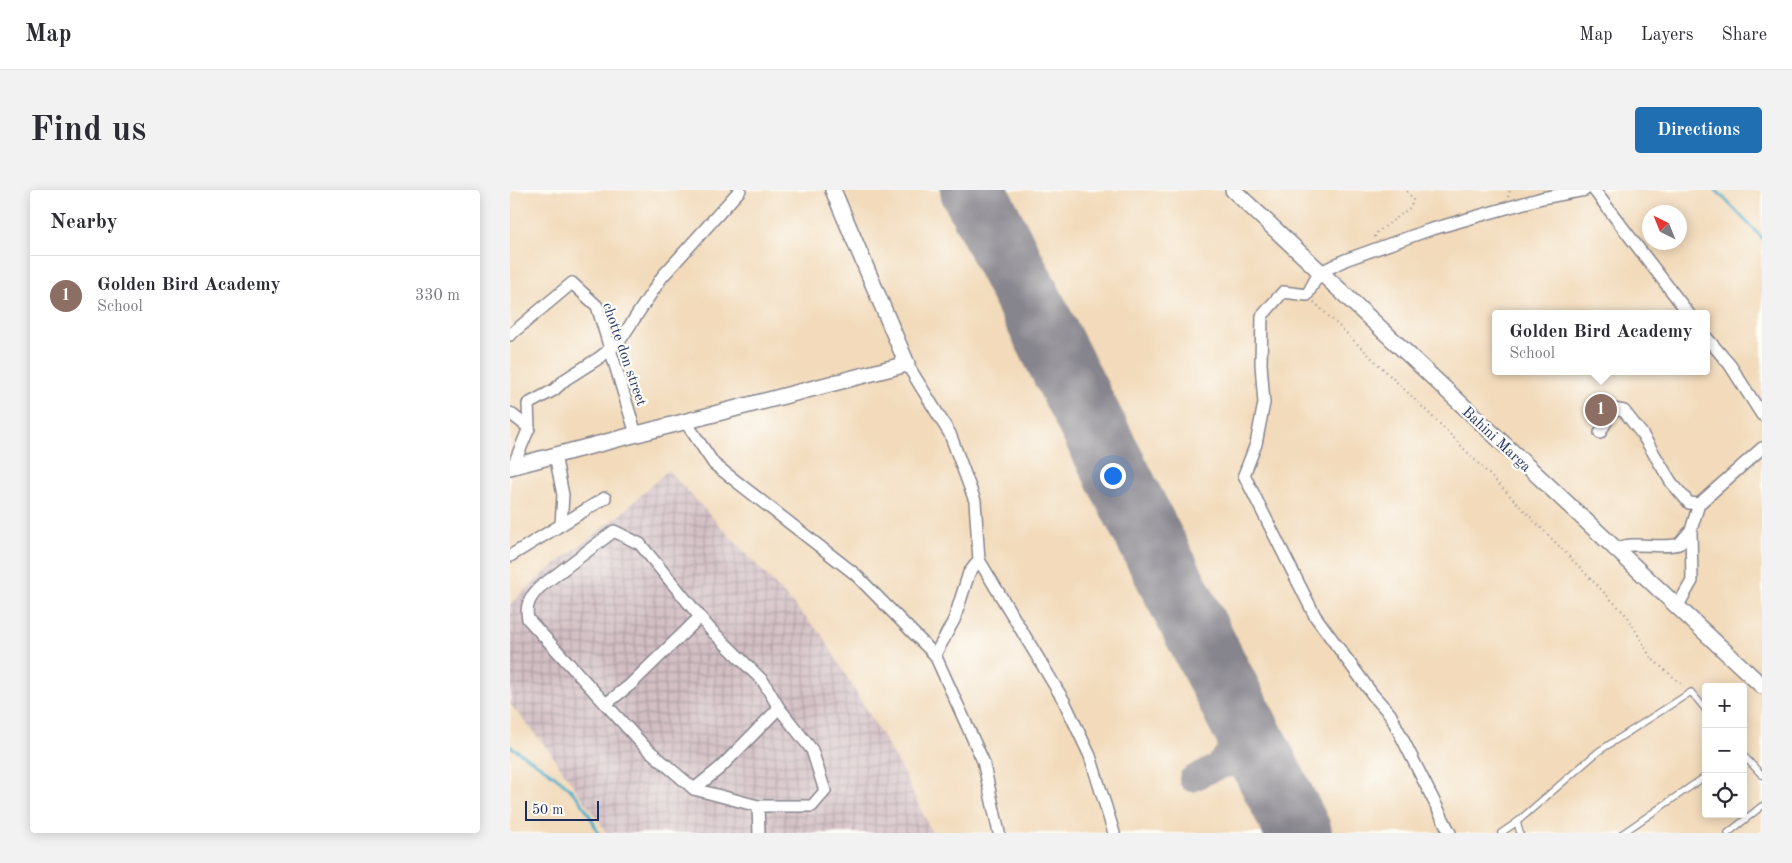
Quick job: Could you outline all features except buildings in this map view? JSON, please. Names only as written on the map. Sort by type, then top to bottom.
[{"type":"street","points":[[512,466],[529,428],[528,404],[554,390],[566,378],[620,342],[662,277],[740,190]]},
{"type":"street","points":[[833,190],[908,364],[950,434],[975,501],[979,560],[1071,717],[1090,756],[1114,833]]},
{"type":"street","name":"Bahini Marga","points":[[1233,190],[1614,550],[1762,686]]},
{"type":"street","points":[[1450,833],[1390,714],[1373,695],[1316,616],[1244,475],[1256,444],[1264,403],[1261,364],[1262,316],[1282,292],[1307,296],[1319,272],[1345,260],[1429,230],[1542,198],[1585,190]]},
{"type":"street","points":[[1594,190],[1686,310]]},
{"type":"street","name":"chotte don street","points":[[510,335],[572,283],[597,306],[636,434]]},
{"type":"street","points":[[1710,342],[1730,365],[1762,415]]},
{"type":"street","points":[[512,466],[908,364]]},
{"type":"street","points":[[1600,433],[1614,409],[1624,411],[1642,434],[1671,482],[1689,503],[1699,504]]},
{"type":"street","points":[[510,413],[529,428]]},
{"type":"street","points":[[685,421],[714,464],[855,574],[936,655],[983,761],[999,833]]},
{"type":"street","points":[[1614,550],[1629,544],[1669,546],[1685,539],[1691,530],[1699,504],[1762,448]]},
{"type":"street","points":[[555,455],[563,495],[561,525]]},
{"type":"street","points":[[510,556],[605,498]]},
{"type":"street","points":[[614,530],[640,544],[700,617],[763,681],[779,708],[812,750],[825,791],[812,806],[758,806],[694,789],[644,746],[607,703],[528,620],[526,608],[531,596],[540,587],[614,530]]},
{"type":"street","points":[[1677,607],[1692,581],[1691,530]]},
{"type":"street","points":[[936,655],[954,620],[969,573],[979,560]]},
{"type":"street","points":[[607,703],[630,684],[700,617]]},
{"type":"street","points":[[694,789],[720,768],[779,708]]},
{"type":"street","points":[[758,806],[758,833]]},
{"type":"lane","points":[[1501,833],[1517,822],[1598,751],[1691,692],[1702,705]]},
{"type":"lane","points":[[1747,759],[1762,775]]},
{"type":"lane","points":[[1623,833],[1702,779]]},
{"type":"lane","points":[[1728,833],[1762,806]]},
{"type":"lane","points":[[1517,822],[1520,833]]},
{"type":"path","points":[[1375,250],[1375,234],[1411,207],[1413,198],[1406,190]]},
{"type":"path","points":[[1307,296],[1439,423],[1628,617],[1651,658],[1691,692]]},
{"type":"shaded area","points":[[668,470],[822,635],[900,766],[932,833],[607,833],[546,747],[510,704],[510,604],[548,570],[622,513]]},
{"type":"waterway","points":[[1716,190],[1762,238]]},
{"type":"waterway","points":[[510,746],[551,773],[573,792],[582,803],[598,833]]},
{"type":"taxiway","points":[[1217,766],[1231,749],[1240,715]]},
{"type":"taxiway","points":[[1192,779],[1217,767],[1235,764],[1252,770],[1275,785]]},
{"type":"runway","points":[[973,190],[1299,833]]},
{"type":"place","name":"Golden Bird Academy","points":[[1601,410]]}]
